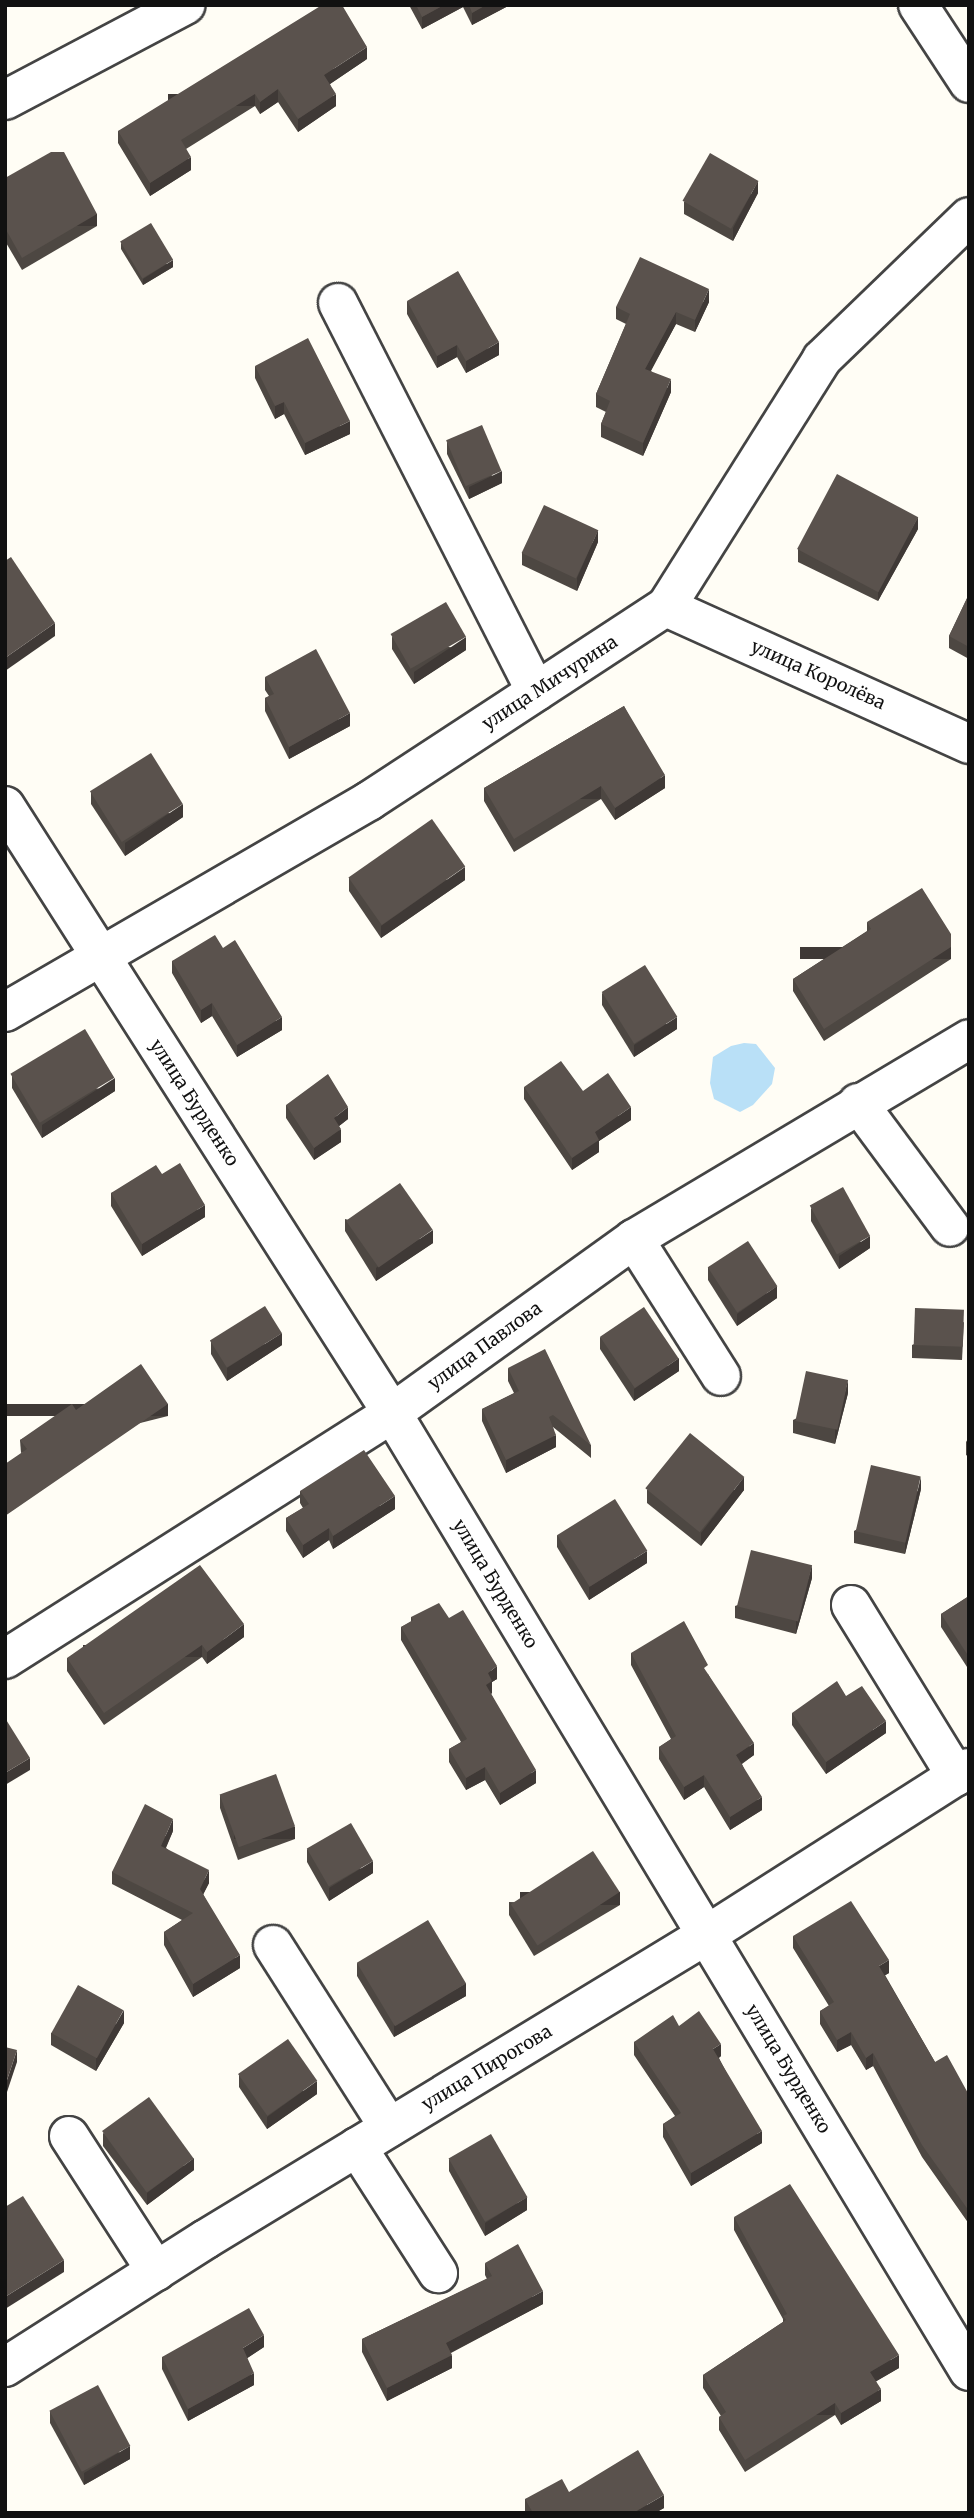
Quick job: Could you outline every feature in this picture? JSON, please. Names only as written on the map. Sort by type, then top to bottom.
[{"type":"street","points":[[5,100],[185,5]]},
{"type":"street","points":[[918,5],[969,83]]},
{"type":"street","name":"улица Мичурина","points":[[5,1012],[99,955],[369,802],[666,607],[822,359],[969,217]]},
{"type":"street","points":[[338,303],[536,692]]},
{"type":"street","name":"улица Королёва","points":[[666,607],[969,744]]},
{"type":"street","name":"улица Бурденко","points":[[5,806],[392,1413],[969,2371]]},
{"type":"street","name":"улица Павлова","points":[[5,1660],[392,1413],[634,1240],[858,1103],[969,1039]]},
{"type":"street","points":[[858,1103],[950,1227]]},
{"type":"street","points":[[634,1240],[721,1377]]},
{"type":"street","points":[[851,1605],[962,1772]]},
{"type":"street","name":"улица Пирогова","points":[[5,2367],[389,2127],[708,1934],[962,1772]]},
{"type":"street","points":[[273,1945],[389,2127]]},
{"type":"street","points":[[69,2136],[156,2271]]},
{"type":"street","points":[[357,2147],[438,2273]]},
{"type":"water","points":[[756,1044],[775,1068],[772,1084],[753,1105],[740,1112],[714,1099],[710,1083],[713,1057],[731,1046]]},
{"type":"building","points":[[322,5],[342,5],[367,47],[324,75],[336,94],[298,119],[278,89],[260,102],[255,94],[181,140],[191,157],[150,183],[118,131]]},
{"type":"building","points":[[416,5],[444,5],[422,17]]},
{"type":"building","points":[[469,5],[486,5],[472,13]]},
{"type":"building","points":[[51,152],[64,152],[97,214],[22,258],[5,228],[5,178]]},
{"type":"building","points":[[710,153],[758,181],[731,229],[682,201]]},
{"type":"building","points":[[151,223],[173,260],[142,278],[120,242]]},
{"type":"building","points":[[640,257],[709,289],[695,320],[676,312],[645,369],[671,379],[643,443],[601,424],[610,401],[596,394],[630,314],[616,307]]},
{"type":"building","points":[[458,271],[499,342],[466,361],[457,345],[437,356],[407,301]]},
{"type":"building","points":[[308,338],[350,421],[305,443],[284,402],[275,406],[255,366]]},
{"type":"building","points":[[482,425],[502,471],[466,486],[446,440]]},
{"type":"building","points":[[837,474],[918,517],[878,592],[797,549]]},
{"type":"building","points":[[544,505],[598,530],[576,578],[522,553]]},
{"type":"building","points":[[11,557],[55,623],[5,658],[5,561]]},
{"type":"building","points":[[969,594],[969,647],[949,636]]},
{"type":"building","points":[[446,602],[466,637],[411,669],[391,634]]},
{"type":"building","points":[[316,649],[350,713],[289,747],[265,698],[274,694],[265,677]]},
{"type":"building","points":[[624,706],[665,775],[615,808],[601,786],[514,839],[484,788]]},
{"type":"building","points":[[151,753],[183,804],[122,842],[90,791]]},
{"type":"building","points":[[432,819],[465,867],[382,925],[348,878]]},
{"type":"building","points":[[922,888],[951,934],[951,947],[824,1029],[793,979],[871,929],[867,922]]},
{"type":"building","points":[[215,935],[223,948],[235,940],[282,1017],[237,1045],[212,1003],[201,1010],[172,961]]},
{"type":"building","points":[[645,965],[677,1017],[634,1044],[602,992]]},
{"type":"building","points":[[85,1029],[114,1078],[40,1123],[10,1074]]},
{"type":"building","points":[[561,1061],[583,1091],[608,1073],[631,1107],[595,1132],[599,1140],[572,1158],[524,1087]]},
{"type":"building","points":[[328,1074],[348,1107],[334,1118],[341,1129],[314,1148],[286,1105]]},
{"type":"building","points":[[180,1163],[205,1205],[142,1244],[111,1193],[156,1165],[162,1174]]},
{"type":"building","points":[[400,1183],[433,1230],[379,1268],[346,1221]]},
{"type":"building","points":[[843,1187],[870,1236],[837,1254],[810,1205]]},
{"type":"building","points":[[748,1241],[777,1286],[737,1312],[708,1267]]},
{"type":"building","points":[[265,1306],[282,1333],[227,1368],[210,1340]]},
{"type":"building","points":[[644,1307],[679,1358],[635,1388],[600,1337]]},
{"type":"building","points":[[915,1308],[964,1310],[963,1347],[914,1345]]},
{"type":"building","points":[[545,1349],[591,1445],[553,1415],[549,1417],[556,1435],[506,1460],[482,1409],[519,1391],[508,1368]]},
{"type":"building","points":[[141,1364],[168,1404],[5,1516],[5,1464],[27,1449],[20,1440],[72,1404],[76,1410]]},
{"type":"building","points":[[806,1371],[848,1380],[837,1430],[795,1421]]},
{"type":"building","points":[[690,1433],[744,1477],[700,1532],[645,1488]]},
{"type":"building","points":[[364,1450],[395,1496],[333,1536],[329,1528],[303,1545],[286,1518],[309,1504],[300,1491]]},
{"type":"building","points":[[871,1465],[921,1476],[905,1543],[856,1531]]},
{"type":"building","points":[[615,1499],[647,1551],[590,1587],[557,1535]]},
{"type":"building","points":[[751,1550],[812,1565],[798,1622],[737,1606]]},
{"type":"building","points":[[200,1565],[244,1624],[207,1652],[202,1645],[104,1713],[67,1658]]},
{"type":"building","points":[[969,1596],[969,1657],[941,1614]]},
{"type":"building","points":[[439,1603],[449,1618],[463,1610],[497,1666],[488,1673],[492,1681],[486,1685],[536,1770],[500,1793],[485,1767],[466,1778],[449,1749],[467,1739],[401,1627],[413,1620],[411,1617]]},
{"type":"building","points":[[684,1621],[708,1665],[704,1668],[754,1743],[736,1755],[762,1797],[730,1817],[704,1775],[684,1787],[659,1747],[676,1736],[631,1653]]},
{"type":"building","points":[[837,1681],[846,1696],[862,1686],[886,1721],[826,1762],[792,1713]]},
{"type":"building","points":[[5,1718],[30,1758],[5,1773]]},
{"type":"building","points":[[276,1774],[295,1827],[239,1847],[220,1795]]},
{"type":"building","points":[[145,1804],[173,1819],[161,1846],[209,1870],[200,1889],[240,1955],[193,1984],[164,1932],[193,1913],[112,1872]]},
{"type":"building","points":[[351,1823],[373,1861],[329,1887],[307,1848]]},
{"type":"building","points":[[593,1851],[620,1892],[537,1945],[511,1904]]},
{"type":"building","points":[[851,1901],[889,1960],[879,1966],[935,2062],[947,2055],[969,2095],[969,2211],[922,2145],[873,2053],[866,2058],[851,2032],[837,2040],[820,2011],[834,2002],[793,1936]]},
{"type":"building","points":[[428,1920],[466,1983],[395,2026],[357,1963]]},
{"type":"building","points":[[78,1985],[123,2010],[97,2058],[51,2033]]},
{"type":"building","points":[[699,2011],[721,2044],[713,2049],[762,2131],[691,2173],[663,2124],[681,2113],[634,2042],[673,2015],[679,2026]]},
{"type":"building","points":[[288,2039],[317,2081],[267,2116],[238,2074]]},
{"type":"building","points":[[5,2047],[17,2050],[5,2086]]},
{"type":"building","points":[[149,2097],[194,2158],[147,2193],[102,2131]]},
{"type":"building","points":[[491,2134],[528,2197],[485,2222],[449,2158]]},
{"type":"building","points":[[790,2184],[899,2355],[870,2372],[881,2389],[841,2413],[835,2403],[745,2460],[719,2417],[726,2412],[703,2375],[786,2320],[783,2316],[787,2314],[734,2217]]},
{"type":"building","points":[[23,2196],[64,2260],[5,2297],[5,2207]]},
{"type":"building","points":[[518,2244],[543,2291],[446,2343],[452,2355],[387,2388],[362,2339],[492,2276],[485,2263]]},
{"type":"building","points":[[249,2308],[264,2335],[243,2348],[254,2373],[188,2409],[162,2357]]},
{"type":"building","points":[[98,2385],[130,2446],[82,2472],[49,2411]]},
{"type":"building","points":[[638,2450],[664,2495],[633,2513],[533,2513],[525,2499],[562,2479],[569,2492]]}]
